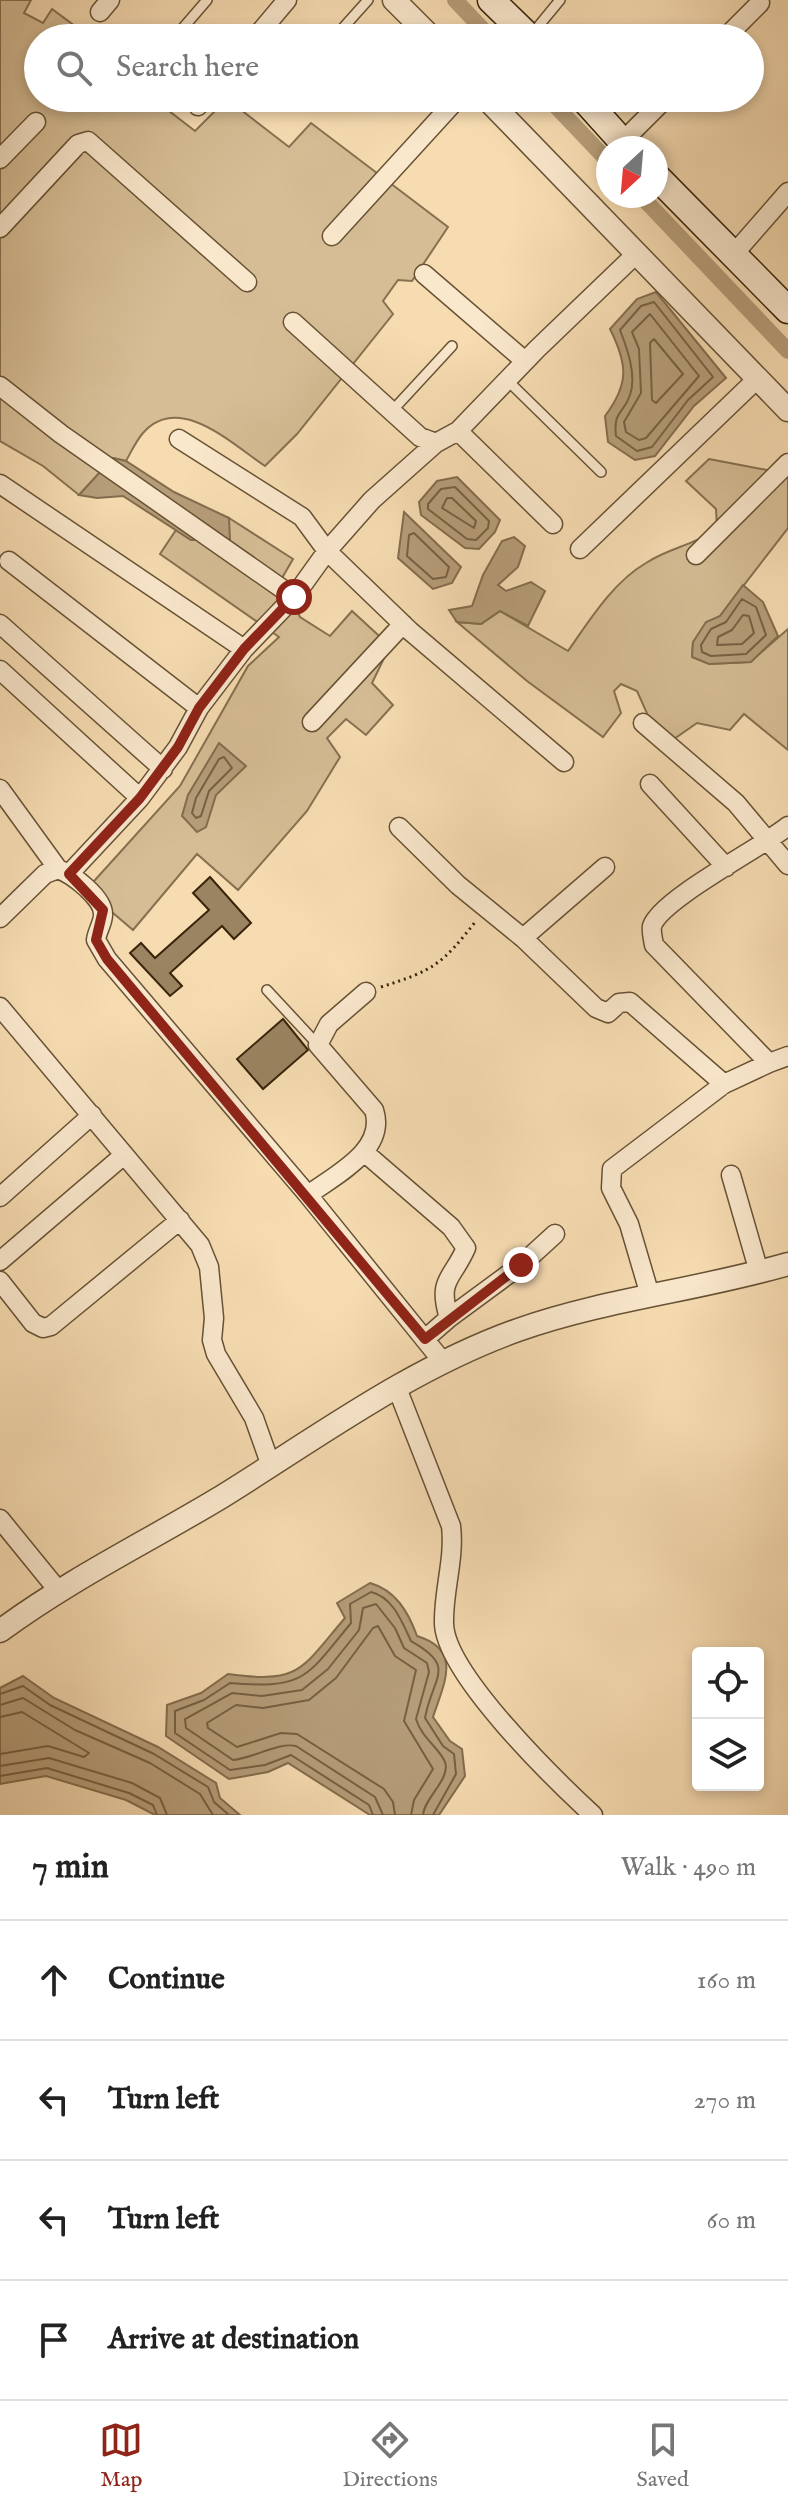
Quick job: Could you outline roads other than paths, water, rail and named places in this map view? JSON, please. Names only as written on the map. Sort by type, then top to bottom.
[{"type":"main road","points":[[491,0],[516,24]]},
{"type":"main road","points":[[596,112],[617,136]]},
{"type":"main road","points":[[668,188],[788,310]]},
{"type":"street","points":[[267,24],[287,0]]},
{"type":"street","points":[[394,0],[418,24]]},
{"type":"street","points":[[739,24],[760,3]]},
{"type":"street","points":[[332,236],[445,112]]},
{"type":"street","points":[[499,112],[788,410]]},
{"type":"street","points":[[633,136],[654,112]]},
{"type":"street","points":[[0,159],[36,122]]},
{"type":"street","points":[[1,225],[78,144],[88,141],[247,282]]},
{"type":"street","points":[[733,255],[788,192]]},
{"type":"street","points":[[0,918],[45,874],[64,871],[140,798],[163,769],[199,708],[244,649],[294,597],[327,551],[372,500],[436,443],[458,431],[636,254]]},
{"type":"street","points":[[424,274],[525,361]]},
{"type":"street","points":[[293,322],[420,437],[436,443]]},
{"type":"street","points":[[580,549],[758,378]]},
{"type":"street","points":[[0,386],[61,434],[294,597]]},
{"type":"street","points":[[458,431],[553,524]]},
{"type":"street","points":[[179,439],[302,517],[327,551],[403,624],[564,762]]},
{"type":"street","points":[[696,555],[788,463]]},
{"type":"street","points":[[0,484],[244,649]]},
{"type":"street","points":[[9,561],[199,708]]},
{"type":"street","points":[[0,624],[163,769]]},
{"type":"street","points":[[312,722],[403,624]]},
{"type":"street","points":[[0,670],[140,798]]},
{"type":"street","points":[[643,723],[736,803],[788,865]]},
{"type":"street","points":[[650,784],[726,867]]},
{"type":"street","points":[[0,789],[64,871],[103,910],[96,940],[107,959],[308,1195],[443,1362]]},
{"type":"street","points":[[769,1063],[654,945],[652,928],[661,913],[788,826]]},
{"type":"street","points":[[399,827],[596,1008],[608,1013],[619,1003],[630,1002],[724,1084]]},
{"type":"street","points":[[523,938],[605,867]]},
{"type":"street","points":[[308,1195],[364,1152],[378,1122],[374,1110],[318,1045],[329,1024],[356,996],[366,992]]},
{"type":"street","points":[[0,1007],[200,1245],[209,1267],[214,1318],[212,1340],[216,1354],[254,1418],[271,1466]]},
{"type":"street","points":[[649,1292],[609,1176],[618,1161],[724,1084],[788,1056]]},
{"type":"street","points":[[0,1197],[92,1115]]},
{"type":"street","points":[[364,1152],[451,1227],[466,1248],[444,1282],[442,1295],[449,1318]]},
{"type":"street","points":[[0,1261],[124,1155]]},
{"type":"street","points":[[731,1175],[759,1272]]},
{"type":"street","points":[[0,1281],[33,1323],[43,1328],[51,1326],[180,1220]]},
{"type":"street","points":[[425,1339],[521,1265],[555,1234]]},
{"type":"street","points":[[0,1631],[57,1589],[174,1526],[443,1362],[519,1329],[649,1292],[703,1286],[788,1264]]},
{"type":"street","points":[[397,1388],[451,1526],[453,1544],[444,1622],[447,1647],[488,1705],[593,1815]]},
{"type":"street","points":[[0,1519],[57,1589]]},
{"type":"lane","points":[[186,24],[207,0]]},
{"type":"lane","points":[[347,24],[368,0]]},
{"type":"lane","points":[[541,24],[560,0]]},
{"type":"lane","points":[[391,411],[452,346]]},
{"type":"lane","points":[[507,380],[601,472]]},
{"type":"lane","points":[[267,990],[318,1045]]},
{"type":"water","points":[[656,292],[726,378],[694,406],[655,456],[635,460],[608,442],[605,416],[618,394],[623,374],[620,353],[610,329],[637,299]]},
{"type":"water","points":[[113,458],[126,461],[174,492],[229,518],[230,540],[191,540],[123,496],[97,498],[79,495]]},
{"type":"water","points":[[457,477],[500,520],[495,532],[479,549],[465,548],[421,515],[419,502],[437,481]]},
{"type":"water","points":[[404,512],[461,567],[452,583],[433,589],[398,558]]},
{"type":"water","points":[[514,537],[525,546],[518,567],[498,585],[506,591],[531,582],[545,591],[528,626],[500,611],[481,624],[457,622],[449,610],[472,606],[483,575],[502,541]]},
{"type":"water","points":[[743,585],[763,602],[778,636],[751,662],[709,664],[692,657],[693,642],[706,622],[720,616]]},
{"type":"water","points":[[219,743],[246,766],[216,795],[206,827],[197,832],[182,816],[188,795]]},
{"type":"water","points":[[370,1583],[393,1596],[405,1610],[417,1636],[431,1642],[445,1659],[445,1680],[433,1717],[450,1741],[462,1749],[465,1776],[439,1815],[370,1815],[288,1763],[268,1772],[229,1779],[166,1736],[167,1705],[201,1693],[228,1674],[271,1677],[297,1669],[308,1661],[345,1618],[337,1603]]},
{"type":"water","points":[[23,1676],[54,1698],[158,1747],[216,1783],[220,1798],[240,1815],[155,1815],[126,1800],[46,1776],[0,1784],[0,1688]]},
{"type":"waterway","points":[[455,0],[478,24]]},
{"type":"waterway","points":[[561,112],[596,148]]},
{"type":"waterway","points":[[652,208],[788,351]]}]
